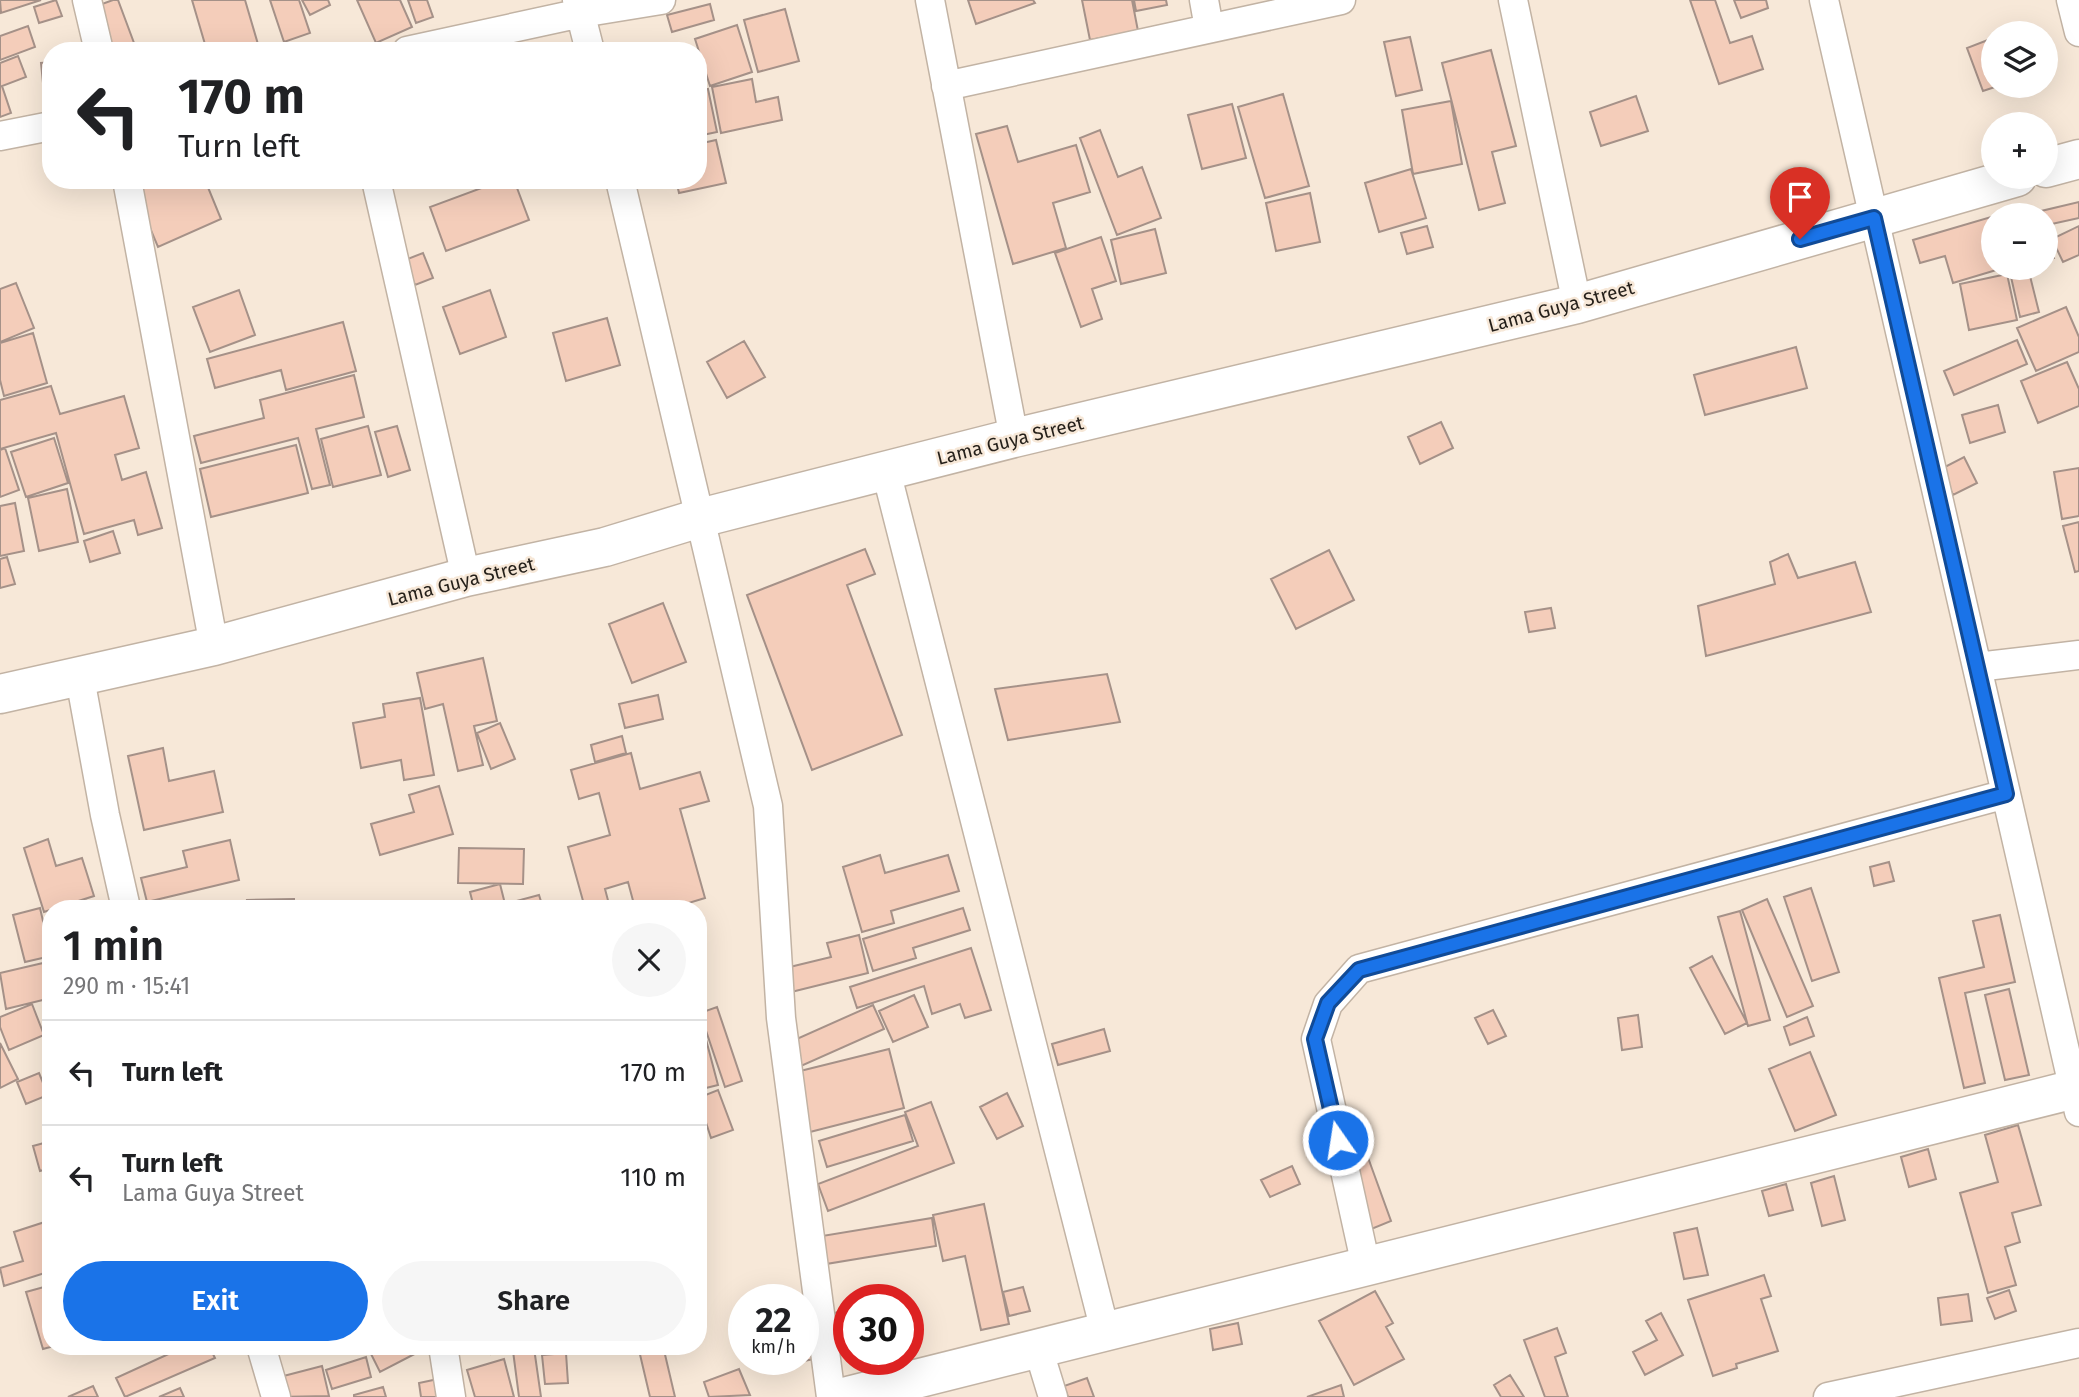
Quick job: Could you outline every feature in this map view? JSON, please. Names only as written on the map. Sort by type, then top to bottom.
[{"type":"street","points":[[87,0],[97,42]]},
{"type":"street","points":[[442,42],[579,7],[661,0]]},
{"type":"street","points":[[930,0],[1014,438]]},
{"type":"street","points":[[1204,0],[1209,28]]},
{"type":"street","points":[[946,86],[1341,0]]},
{"type":"street","points":[[1513,0],[1577,304]]},
{"type":"street","points":[[844,1397],[1366,1266],[2077,1096],[1824,0]]},
{"type":"street","points":[[2071,0],[2079,32]]},
{"type":"street","points":[[579,7],[588,42]]},
{"type":"street","points":[[0,136],[42,128]]},
{"type":"street","points":[[2058,165],[2079,159]]},
{"type":"street","name":"Lama Guya Street","points":[[0,694],[214,646],[466,577],[605,547],[700,518],[1014,438],[1577,304],[1981,187]]},
{"type":"street","points":[[129,189],[214,646]]},
{"type":"street","points":[[378,189],[466,577]]},
{"type":"street","points":[[622,189],[768,806],[781,1018],[831,1397]]},
{"type":"street","points":[[886,471],[1105,1331]]},
{"type":"street","points":[[1977,667],[2079,655]]},
{"type":"street","points":[[80,678],[105,815],[124,900]]},
{"type":"street","points":[[1366,1266],[1315,1039],[1328,1003],[1359,970],[2006,794]]},
{"type":"street","points":[[1828,1397],[2079,1342]]},
{"type":"street","points":[[1038,1348],[1053,1397]]},
{"type":"street","points":[[264,1355],[276,1397]]},
{"type":"street","points":[[444,1355],[451,1397]]},
{"type":"building","points":[[0,0],[41,0],[1,13]]},
{"type":"building","points":[[56,0],[62,16],[39,23],[34,7]]},
{"type":"building","points":[[118,0],[134,42],[104,42],[91,8]]},
{"type":"building","points":[[192,0],[245,0],[257,42],[204,42]]},
{"type":"building","points":[[270,0],[299,0],[310,33],[284,42]]},
{"type":"building","points":[[302,0],[328,0],[330,5],[310,15]]},
{"type":"building","points":[[357,0],[400,0],[412,27],[376,42]]},
{"type":"building","points":[[408,0],[427,0],[433,17],[416,23]]},
{"type":"building","points":[[968,0],[1033,0],[1035,3],[976,24]]},
{"type":"building","points":[[1082,0],[1132,0],[1138,31],[1090,40]]},
{"type":"building","points":[[1134,0],[1166,0],[1167,5],[1136,11]]},
{"type":"building","points":[[1690,0],[1715,0],[1730,43],[1752,36],[1763,69],[1719,84]]},
{"type":"building","points":[[1734,0],[1766,0],[1768,8],[1741,18]]},
{"type":"building","points":[[710,4],[714,20],[672,32],[667,15]]},
{"type":"building","points":[[785,9],[799,61],[758,72],[744,20]]},
{"type":"building","points":[[737,25],[752,72],[710,86],[707,77],[707,42],[696,42],[695,39]]},
{"type":"building","points":[[28,26],[35,47],[0,60],[0,36]]},
{"type":"building","points":[[1410,37],[1422,90],[1396,96],[1384,42]]},
{"type":"building","points":[[1981,43],[1981,86],[1967,48]]},
{"type":"building","points":[[1491,50],[1516,146],[1492,152],[1505,203],[1479,210],[1442,63]]},
{"type":"building","points":[[18,56],[26,77],[2,86],[11,113],[0,117],[0,63]]},
{"type":"building","points":[[752,79],[756,102],[778,97],[782,120],[721,133],[712,87]]},
{"type":"building","points":[[707,89],[717,132],[707,134]]},
{"type":"building","points":[[1283,94],[1309,186],[1265,198],[1238,107]]},
{"type":"building","points":[[1636,96],[1648,131],[1601,146],[1590,112]]},
{"type":"building","points":[[1451,101],[1462,164],[1413,174],[1402,110]]},
{"type":"building","points":[[1232,104],[1246,158],[1202,169],[1188,115]]},
{"type":"building","points":[[1007,126],[1018,162],[1076,145],[1090,192],[1053,203],[1066,248],[1013,264],[976,134]]},
{"type":"building","points":[[1100,130],[1118,177],[1142,167],[1161,218],[1117,235],[1080,138]]},
{"type":"building","points":[[716,140],[726,183],[707,187],[707,142]]},
{"type":"building","points":[[1411,169],[1426,218],[1379,232],[1365,183]]},
{"type":"building","points":[[209,189],[221,219],[158,247],[134,190]]},
{"type":"building","points":[[479,189],[517,189],[529,220],[446,251],[430,207]]},
{"type":"building","points":[[678,189],[698,189],[679,193]]},
{"type":"building","points":[[1310,193],[1320,242],[1276,251],[1266,203]]},
{"type":"building","points":[[2079,202],[2079,218],[2058,223],[2058,207]]},
{"type":"building","points":[[1981,220],[1981,275],[1953,283],[1945,256],[1920,263],[1913,240]]},
{"type":"building","points":[[1427,226],[1433,247],[1407,254],[1401,233]]},
{"type":"building","points":[[2079,226],[2079,255],[2063,262],[2058,252],[2058,236]]},
{"type":"building","points":[[1155,229],[1166,273],[1121,284],[1111,240]]},
{"type":"building","points":[[1101,237],[1116,281],[1092,289],[1102,319],[1081,327],[1055,253]]},
{"type":"building","points":[[423,253],[433,278],[415,285],[405,260]]},
{"type":"building","points":[[1981,280],[2008,280],[2017,320],[1969,330],[1960,284]]},
{"type":"building","points":[[2012,280],[2031,280],[2039,312],[2020,317]]},
{"type":"building","points":[[16,283],[34,328],[0,342],[0,289]]},
{"type":"building","points":[[239,290],[255,335],[210,352],[193,307]]},
{"type":"building","points":[[490,290],[506,337],[460,354],[443,307]]},
{"type":"building","points":[[2066,307],[2079,337],[2079,352],[2036,371],[2017,328]]},
{"type":"building","points":[[607,318],[620,365],[566,381],[553,333]]},
{"type":"building","points":[[343,322],[356,371],[286,390],[281,370],[215,388],[207,359]]},
{"type":"building","points":[[33,333],[47,383],[4,396],[0,380],[0,343]]},
{"type":"building","points":[[2017,340],[2027,364],[1954,395],[1944,371]]},
{"type":"building","points":[[744,341],[765,377],[727,398],[707,362]]},
{"type":"building","points":[[1796,347],[1807,388],[1705,415],[1694,375]]},
{"type":"building","points":[[2067,362],[2079,389],[2079,406],[2038,423],[2021,381]]},
{"type":"building","points":[[354,375],[364,417],[316,429],[330,485],[312,489],[298,438],[201,463],[194,436],[264,418],[260,400]]},
{"type":"building","points":[[51,386],[60,414],[124,396],[139,448],[115,455],[122,480],[146,472],[162,528],[138,535],[134,520],[84,534],[56,433],[0,449],[0,400]]},
{"type":"building","points":[[1998,405],[2005,432],[1970,443],[1962,415]]},
{"type":"building","points":[[1441,422],[1453,448],[1420,464],[1408,437]]},
{"type":"building","points":[[368,426],[381,475],[333,487],[321,439]]},
{"type":"building","points":[[397,426],[410,470],[388,477],[375,432]]},
{"type":"building","points":[[54,438],[68,483],[26,497],[11,452]]},
{"type":"building","points":[[296,445],[308,493],[211,517],[200,469]]},
{"type":"building","points":[[5,448],[19,490],[0,497],[0,450]]},
{"type":"building","points":[[1964,457],[1977,483],[1953,495],[1941,469]]},
{"type":"building","points":[[2079,468],[2079,516],[2062,519],[2054,472]]},
{"type":"building","points":[[67,489],[78,542],[39,551],[28,498]]},
{"type":"building","points":[[15,503],[24,551],[0,556],[0,506]]},
{"type":"building","points":[[2079,522],[2079,571],[2075,572],[2063,526]]},
{"type":"building","points":[[113,531],[120,553],[90,562],[84,541]]},
{"type":"building","points":[[865,549],[875,574],[847,585],[902,735],[812,770],[747,595]]},
{"type":"building","points":[[1329,550],[1354,600],[1296,629],[1271,579]]},
{"type":"building","points":[[1788,554],[1798,578],[1855,562],[1871,612],[1706,656],[1698,606],[1775,584],[1770,562]]},
{"type":"building","points":[[7,557],[15,584],[0,588],[0,559]]},
{"type":"building","points":[[663,603],[686,662],[632,683],[609,624]]},
{"type":"building","points":[[1551,608],[1555,628],[1529,632],[1525,612]]},
{"type":"building","points":[[483,658],[497,721],[474,726],[483,765],[458,771],[443,704],[425,709],[417,673]]},
{"type":"building","points":[[1107,674],[1120,722],[1008,740],[995,689]]},
{"type":"building","points":[[658,695],[663,719],[625,728],[619,704]]},
{"type":"building","points":[[420,698],[434,775],[404,780],[401,760],[361,768],[353,723],[385,717],[383,704]]},
{"type":"building","points":[[500,723],[515,759],[491,769],[477,733]]},
{"type":"building","points":[[622,736],[626,753],[595,762],[591,745]]},
{"type":"building","points":[[163,748],[169,781],[214,771],[223,812],[144,830],[128,756]]},
{"type":"building","points":[[631,753],[640,789],[700,772],[709,801],[680,809],[705,898],[633,900],[628,882],[605,889],[608,900],[583,900],[568,847],[610,835],[599,793],[579,799],[571,770]]},
{"type":"building","points":[[439,786],[453,834],[380,855],[371,824],[414,812],[409,795]]},
{"type":"building","points":[[48,839],[56,866],[82,858],[94,896],[82,900],[42,900],[42,906],[24,848]]},
{"type":"building","points":[[230,840],[239,880],[146,900],[141,878],[187,867],[183,851]]},
{"type":"building","points":[[459,848],[524,849],[523,884],[458,883]]},
{"type":"building","points":[[880,855],[885,873],[948,855],[959,891],[891,911],[894,923],[862,932],[843,867]]},
{"type":"building","points":[[1889,862],[1894,881],[1874,886],[1870,867]]},
{"type":"building","points":[[500,884],[504,900],[472,900],[470,892]]},
{"type":"building","points":[[1811,888],[1839,972],[1812,981],[1784,897]]},
{"type":"building","points":[[539,895],[541,900],[520,900]]},
{"type":"building","points":[[1767,899],[1813,1006],[1787,1017],[1742,910]]},
{"type":"building","points":[[40,908],[42,958],[25,962],[13,915]]},
{"type":"building","points":[[963,908],[970,930],[913,948],[916,958],[873,971],[863,939]]},
{"type":"building","points":[[1740,911],[1770,1020],[1748,1026],[1718,917]]},
{"type":"building","points":[[2000,915],[2015,982],[1965,993],[1985,1083],[1964,1088],[1939,978],[1984,967],[1973,921]]},
{"type":"building","points":[[859,935],[868,973],[771,997],[765,973],[831,957],[827,943]]},
{"type":"building","points":[[971,948],[991,1010],[965,1018],[960,1004],[932,1014],[924,986],[857,1008],[850,987]]},
{"type":"building","points":[[1712,956],[1747,1023],[1725,1034],[1690,968]]},
{"type":"building","points":[[42,963],[42,1000],[6,1009],[0,973]]},
{"type":"building","points":[[2009,989],[2029,1075],[2005,1080],[1985,995]]},
{"type":"building","points":[[914,995],[928,1027],[893,1042],[879,1011]]},
{"type":"building","points":[[32,1004],[42,1036],[9,1050],[0,1027],[0,1017]]},
{"type":"building","points":[[873,1005],[884,1029],[792,1070],[781,1046]]},
{"type":"building","points":[[717,1007],[742,1081],[725,1087],[707,1034],[707,1011]]},
{"type":"building","points":[[1493,1010],[1506,1036],[1488,1044],[1475,1018]]},
{"type":"building","points":[[1638,1015],[1642,1047],[1622,1050],[1618,1018]]},
{"type":"building","points":[[1807,1017],[1814,1036],[1790,1045],[1784,1027]]},
{"type":"building","points":[[1104,1029],[1110,1051],[1058,1065],[1052,1044]]},
{"type":"building","points":[[0,1043],[18,1079],[0,1088]]},
{"type":"building","points":[[707,1043],[718,1085],[707,1088]]},
{"type":"building","points":[[889,1049],[904,1108],[806,1133],[792,1073]]},
{"type":"building","points":[[1810,1052],[1836,1115],[1795,1131],[1769,1069]]},
{"type":"building","points":[[39,1073],[42,1097],[26,1104],[17,1082]]},
{"type":"building","points":[[718,1090],[733,1130],[711,1138],[707,1126],[707,1094]]},
{"type":"building","points":[[1007,1093],[1023,1126],[997,1139],[980,1107]]},
{"type":"building","points":[[931,1102],[954,1163],[828,1211],[818,1184],[918,1146],[905,1112]]},
{"type":"building","points":[[905,1115],[913,1141],[827,1167],[819,1141]]},
{"type":"building","points":[[2018,1125],[2041,1205],[2012,1213],[2020,1242],[2005,1247],[2016,1285],[1988,1293],[1960,1193],[1998,1182],[1985,1135]]},
{"type":"building","points":[[42,1144],[42,1170],[40,1171],[33,1146]]},
{"type":"building","points":[[1928,1149],[1936,1179],[1909,1187],[1901,1157]]},
{"type":"building","points":[[1366,1152],[1391,1221],[1369,1230],[1343,1160]]},
{"type":"building","points":[[1292,1166],[1300,1184],[1270,1197],[1261,1180]]},
{"type":"building","points":[[1834,1176],[1845,1220],[1822,1226],[1811,1183]]},
{"type":"building","points":[[1786,1184],[1793,1210],[1769,1216],[1762,1191]]},
{"type":"building","points":[[984,1204],[1009,1324],[981,1330],[965,1256],[943,1261],[933,1215]]},
{"type":"building","points":[[932,1218],[936,1246],[826,1264],[822,1236]]},
{"type":"building","points":[[42,1223],[42,1274],[4,1286],[0,1268],[23,1261],[14,1232]]},
{"type":"building","points":[[1697,1228],[1708,1275],[1684,1279],[1674,1233]]},
{"type":"building","points":[[1764,1275],[1771,1296],[1761,1299],[1778,1351],[1736,1364],[1737,1368],[1713,1376],[1688,1300]]},
{"type":"building","points":[[1023,1287],[1030,1311],[1009,1316],[1003,1292]]},
{"type":"building","points":[[42,1288],[42,1346],[26,1292]]},
{"type":"building","points":[[2009,1290],[2016,1311],[1995,1319],[1987,1298]]},
{"type":"building","points":[[1375,1291],[1393,1323],[1386,1327],[1404,1359],[1354,1385],[1319,1321]]},
{"type":"building","points":[[819,1294],[829,1356],[819,1358]]},
{"type":"building","points":[[1968,1294],[1972,1321],[1941,1325],[1938,1298]]},
{"type":"building","points":[[1661,1313],[1683,1355],[1645,1375],[1633,1352],[1657,1340],[1646,1321]]},
{"type":"building","points":[[833,1314],[833,1334],[826,1316]]},
{"type":"building","points":[[1238,1323],[1242,1344],[1213,1350],[1210,1329]]},
{"type":"building","points":[[1557,1328],[1566,1353],[1555,1357],[1568,1397],[1545,1397],[1524,1340]]},
{"type":"building","points":[[166,1355],[214,1355],[215,1358],[125,1397],[116,1378]]},
{"type":"building","points":[[372,1355],[413,1355],[380,1372]]},
{"type":"building","points":[[514,1355],[535,1355],[541,1397],[519,1397]]},
{"type":"building","points":[[542,1355],[566,1355],[568,1383],[545,1384]]},
{"type":"building","points":[[640,1355],[665,1355],[675,1397],[650,1397]]},
{"type":"building","points":[[366,1357],[371,1377],[332,1389],[326,1370]]},
{"type":"building","points":[[504,1359],[514,1397],[475,1397],[467,1370]]},
{"type":"building","points":[[322,1366],[329,1396],[276,1397],[272,1379]]},
{"type":"building","points":[[728,1373],[742,1375],[750,1395],[709,1397],[704,1382]]},
{"type":"building","points":[[1510,1375],[1524,1397],[1501,1397],[1494,1385]]},
{"type":"building","points":[[1087,1378],[1094,1397],[1068,1397],[1064,1386]]},
{"type":"building","points":[[438,1379],[442,1397],[421,1397],[419,1383]]},
{"type":"building","points":[[1341,1385],[1344,1397],[1307,1397]]},
{"type":"building","points":[[93,1386],[98,1397],[68,1397]]},
{"type":"building","points":[[383,1387],[386,1397],[354,1397],[354,1395]]},
{"type":"building","points":[[180,1388],[184,1397],[159,1397]]},
{"type":"route","points":[[1338,1140],[1315,1039],[1328,1003],[1359,970],[2006,794],[1874,218],[1800,239]]}]
